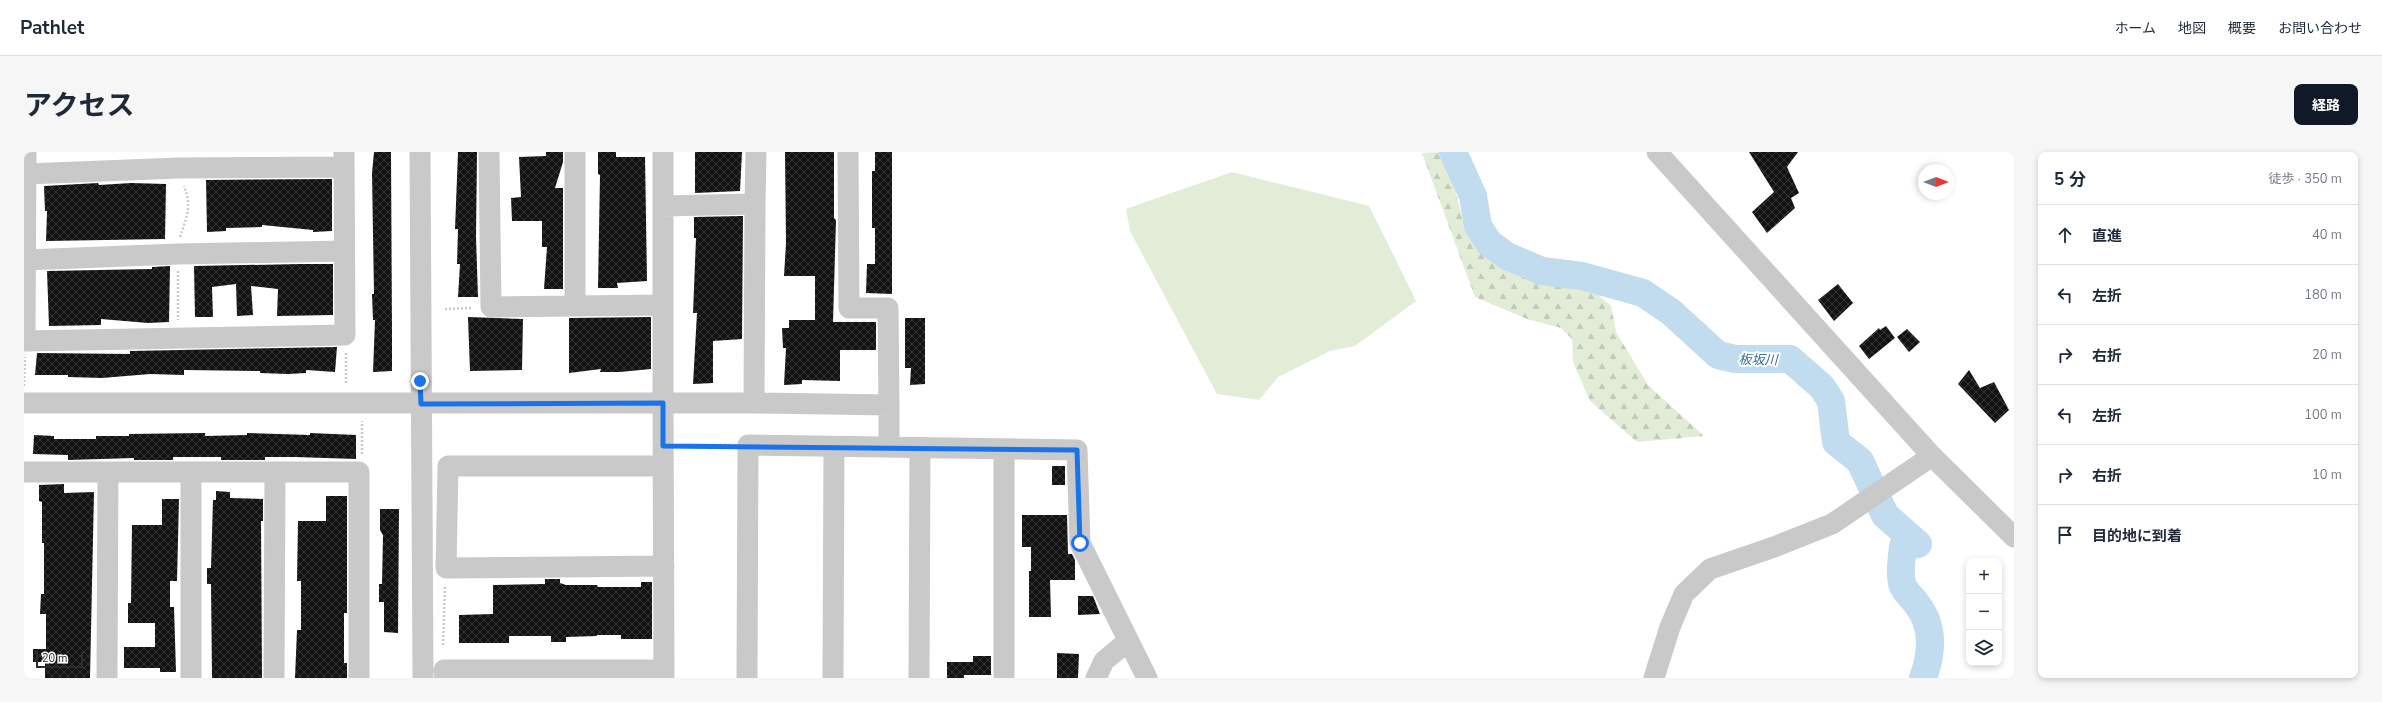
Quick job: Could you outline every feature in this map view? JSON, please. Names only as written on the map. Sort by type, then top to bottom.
[{"type":"street","points":[[26,152],[25,341],[345,335],[344,160],[26,174]]},
{"type":"street","points":[[420,152],[423,678]]},
{"type":"street","points":[[489,152],[491,307],[663,305]]},
{"type":"street","points":[[575,152],[575,306]]},
{"type":"street","points":[[445,674],[664,674],[663,152]]},
{"type":"street","points":[[754,404],[756,152]]},
{"type":"street","points":[[848,152],[849,308],[888,308],[889,447]]},
{"type":"street","points":[[1657,152],[1932,456],[2014,537]]},
{"type":"street","points":[[663,206],[755,204]]},
{"type":"street","points":[[25,260],[178,254],[344,251]]},
{"type":"street","points":[[24,403],[663,403],[889,405]]},
{"type":"street","points":[[747,678],[748,446],[1077,450],[1080,543],[1147,678]]},
{"type":"street","points":[[833,678],[834,447]]},
{"type":"street","points":[[919,678],[920,448]]},
{"type":"street","points":[[1004,449],[1004,678]]},
{"type":"street","points":[[1654,678],[1670,627],[1684,594],[1710,569],[1774,547],[1832,524],[1932,456]]},
{"type":"street","points":[[663,466],[448,466],[446,568],[664,566]]},
{"type":"street","points":[[24,472],[359,472],[359,678]]},
{"type":"street","points":[[107,678],[108,472]]},
{"type":"street","points":[[191,472],[191,678]]},
{"type":"street","points":[[274,678],[275,472]]},
{"type":"street","points":[[1096,678],[1104,661],[1128,641]]},
{"type":"path","points":[[445,309],[491,307]]},
{"type":"path","points":[[346,361],[346,385]]},
{"type":"path","points":[[24,364],[24,381]]},
{"type":"path","points":[[362,420],[362,439]]},
{"type":"path","points":[[663,446],[748,446]]},
{"type":"path","points":[[445,674],[442,652],[446,568]]},
{"type":"green space","points":[[1444,152],[1463,219],[1488,257],[1594,291],[1611,306],[1616,332],[1648,385],[1704,436],[1637,442],[1590,401],[1573,362],[1572,339],[1561,328],[1527,319],[1475,297],[1422,153]]},
{"type":"green space","points":[[1232,172],[1369,206],[1416,301],[1355,346],[1330,351],[1278,377],[1259,400],[1217,394],[1130,231],[1126,209]]},
{"type":"building","points":[[374,152],[391,152],[392,371],[373,372],[375,320],[373,320],[372,294],[374,294],[372,173]]},
{"type":"building","points":[[458,152],[477,152],[476,237],[478,297],[458,297],[460,264],[457,264],[458,229],[455,229]]},
{"type":"building","points":[[546,152],[563,152],[563,162],[555,188],[563,188],[563,289],[544,289],[547,247],[542,247],[542,221],[512,221],[511,198],[521,197],[519,157],[546,156]]},
{"type":"building","points":[[598,152],[616,152],[616,157],[645,157],[647,281],[617,283],[618,288],[598,288],[600,175],[598,174]]},
{"type":"building","points":[[695,152],[742,152],[740,191],[695,193]]},
{"type":"building","points":[[785,152],[834,152],[834,218],[836,220],[833,322],[876,322],[876,350],[840,350],[840,381],[802,380],[802,384],[784,385],[786,348],[783,348],[782,328],[789,328],[789,320],[815,320],[815,276],[784,276],[786,243]]},
{"type":"building","points":[[875,152],[892,152],[892,294],[866,293],[867,264],[875,264],[875,228],[872,228],[872,171],[875,171]]},
{"type":"building","points":[[1749,152],[1798,152],[1787,167],[1799,193],[1791,198],[1795,208],[1767,233],[1752,212],[1774,192]]},
{"type":"building","points":[[332,179],[332,231],[313,232],[313,230],[262,225],[262,227],[226,228],[226,231],[207,232],[206,180]]},
{"type":"building","points":[[98,183],[99,185],[131,183],[166,184],[165,239],[46,241],[47,211],[45,211],[44,186]]},
{"type":"building","points":[[743,216],[742,339],[713,341],[713,383],[693,384],[697,313],[693,313],[696,238],[694,238],[694,217]]},
{"type":"building","points":[[333,264],[333,315],[277,316],[278,289],[251,286],[253,315],[237,316],[236,284],[212,287],[213,317],[195,317],[194,266]]},
{"type":"building","points":[[170,266],[169,322],[148,323],[101,319],[101,325],[49,326],[47,271],[152,269],[152,267]]},
{"type":"building","points":[[1838,284],[1853,303],[1834,321],[1818,300]]},
{"type":"building","points":[[468,317],[523,319],[522,370],[470,371]]},
{"type":"building","points":[[651,317],[651,369],[600,372],[601,369],[569,373],[569,318]]},
{"type":"building","points":[[905,318],[925,318],[925,384],[910,385],[911,368],[905,368]]},
{"type":"building","points":[[1886,326],[1895,338],[1869,359],[1859,346],[1879,328],[1880,330]]},
{"type":"building","points":[[1907,329],[1920,342],[1909,352],[1897,337]]},
{"type":"building","points":[[337,347],[335,372],[306,370],[306,373],[288,374],[260,373],[260,371],[184,370],[184,375],[150,374],[102,378],[68,377],[68,375],[35,375],[37,353],[130,354],[130,351]]},
{"type":"building","points":[[1969,370],[1980,388],[1994,382],[2009,410],[1995,423],[1958,384]]},
{"type":"building","points":[[205,433],[205,436],[247,435],[247,433],[356,435],[356,459],[265,457],[265,460],[221,460],[221,457],[173,457],[173,460],[134,460],[134,458],[68,460],[68,455],[33,454],[34,435],[54,436],[54,439],[96,439],[96,436],[129,436],[129,434]]},
{"type":"building","points":[[1052,466],[1065,466],[1065,485],[1052,485]]},
{"type":"building","points":[[64,484],[64,493],[94,492],[90,678],[45,678],[45,662],[33,662],[33,649],[46,649],[46,614],[40,614],[41,594],[44,594],[44,543],[42,543],[42,502],[39,501],[39,485]]},
{"type":"building","points":[[216,491],[230,492],[230,498],[263,499],[263,521],[261,521],[262,678],[212,678],[211,584],[207,584],[207,568],[211,568],[213,500],[216,500]]},
{"type":"building","points":[[326,496],[347,496],[347,613],[344,613],[344,663],[347,663],[347,678],[295,678],[297,630],[301,630],[301,581],[297,581],[298,521],[326,521]]},
{"type":"building","points":[[162,499],[179,499],[177,581],[170,581],[170,607],[174,607],[176,672],[160,672],[160,668],[124,668],[124,647],[155,647],[155,623],[128,623],[128,603],[131,603],[132,525],[162,525]]},
{"type":"building","points":[[380,509],[399,509],[398,633],[384,632],[384,602],[379,602],[379,584],[382,584],[383,535],[380,530]]},
{"type":"building","points":[[1022,515],[1067,515],[1068,554],[1072,554],[1075,560],[1075,580],[1050,580],[1051,617],[1029,617],[1029,571],[1031,571],[1031,547],[1022,547]]},
{"type":"building","points":[[545,579],[560,579],[560,583],[566,585],[597,585],[598,587],[641,587],[641,582],[652,582],[652,639],[621,639],[621,635],[597,635],[566,637],[566,642],[551,642],[551,636],[509,636],[509,643],[459,643],[459,615],[493,614],[493,585],[545,584]]},
{"type":"building","points":[[1078,596],[1093,596],[1100,614],[1078,615]]},
{"type":"building","points":[[1057,653],[1079,654],[1078,678],[1057,678]]},
{"type":"building","points":[[973,656],[991,656],[991,675],[964,675],[964,678],[947,678],[947,662],[973,662]]},
{"type":"waterway","name":"板坂川","points":[[1453,152],[1473,196],[1478,226],[1489,243],[1507,256],[1542,271],[1582,276],[1643,293],[1671,312],[1718,355],[1735,359],[1790,359],[1822,387],[1831,401],[1836,442],[1860,461],[1885,515],[1918,544],[1903,546],[1901,578],[1906,591],[1922,611],[1929,629],[1929,658],[1923,678]]},
{"type":"route","points":[[420,381],[421,404],[663,403],[663,446],[1077,450],[1080,543]]}]
